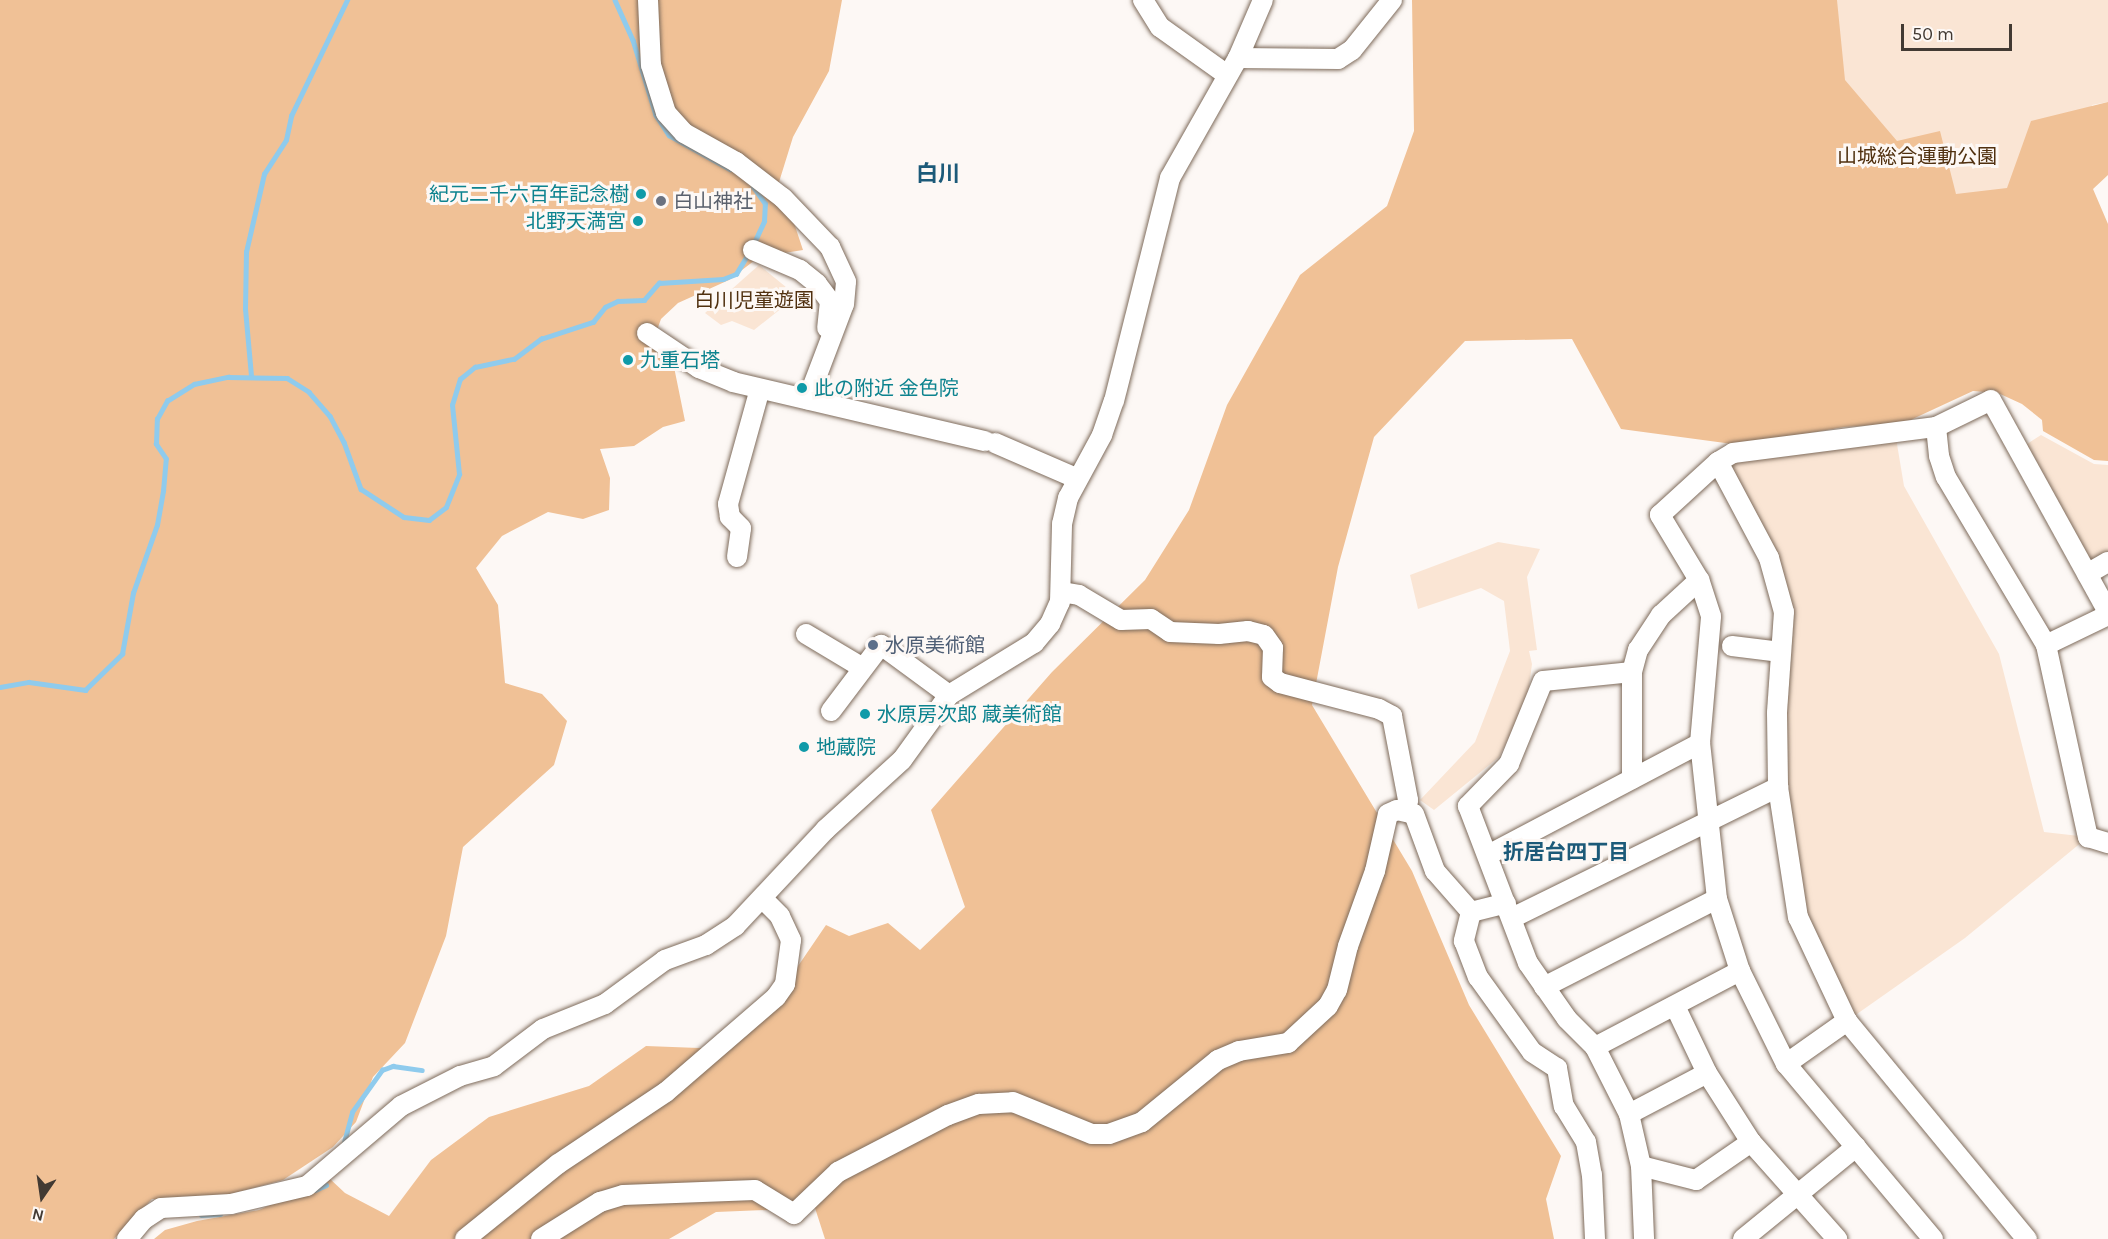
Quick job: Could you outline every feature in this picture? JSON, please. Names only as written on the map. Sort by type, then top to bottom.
[{"type":"street","points":[[648,0],[651,65],[666,113],[684,133],[736,162],[783,198],[830,247],[846,282],[844,304],[808,399]]},
{"type":"street","points":[[1143,0],[1160,27],[1232,67],[1338,59],[1352,50],[1392,0]]},
{"type":"street","points":[[127,1239],[144,1220],[161,1208],[231,1204],[307,1186],[401,1106],[460,1076],[494,1066],[543,1029],[605,1004],[664,960],[706,945],[735,926],[763,899],[825,830],[902,760],[949,695],[1034,643],[1050,624],[1061,592],[1062,524],[1068,498],[1102,435],[1114,401],[1170,178],[1232,67],[1263,0]]},
{"type":"street","points":[[753,250],[800,270],[830,301],[831,312],[815,380]]},
{"type":"street","points":[[647,333],[699,368],[760,389],[990,442],[1078,479]]},
{"type":"street","points":[[737,557],[741,528],[730,517],[728,504],[760,389]]},
{"type":"street","points":[[1933,1239],[1786,1064],[1740,971],[1717,899],[1700,743],[1719,645],[1699,580],[1660,515],[1718,462],[1733,453],[1936,427],[1990,400],[2108,614],[2046,645]]},
{"type":"street","points":[[1936,427],[1939,456],[1946,477],[2046,645],[2088,837],[2108,843]]},
{"type":"street","points":[[1718,462],[1768,558],[1784,612],[1778,787],[1798,917],[1848,1022],[2027,1239]]},
{"type":"street","points":[[2087,574],[2108,562]]},
{"type":"street","points":[[1632,779],[1632,672],[1638,650],[1649,631],[1699,580]]},
{"type":"street","points":[[1061,592],[1079,595],[1121,620],[1151,619],[1170,632],[1219,634],[1248,631],[1264,635],[1272,648],[1272,677],[1280,683],[1379,709],[1392,716],[1407,789],[1406,810]]},
{"type":"street","points":[[806,634],[863,668]]},
{"type":"street","points":[[831,711],[881,645],[949,695]]},
{"type":"street","points":[[1719,645],[1781,652]]},
{"type":"street","points":[[1632,672],[1544,681],[1509,764],[1468,806],[1528,963],[1544,987],[1595,1047],[1629,1114],[1641,1166],[1644,1239]]},
{"type":"street","points":[[1488,855],[1700,743]]},
{"type":"street","points":[[1471,912],[1509,911],[1778,787]]},
{"type":"street","points":[[541,1239],[600,1202],[623,1195],[703,1195],[755,1190],[794,1214],[838,1172],[948,1115],[979,1104],[1013,1102],[1092,1134],[1109,1134],[1142,1122],[1218,1060],[1239,1051],[1288,1043],[1328,1006],[1337,990],[1348,946],[1375,871],[1388,814],[1406,810],[1414,814],[1435,871],[1471,912]]},
{"type":"street","points":[[465,1239],[558,1164],[666,1092],[776,997],[785,984],[791,940],[780,916],[763,899]]},
{"type":"street","points":[[1544,987],[1717,899]]},
{"type":"street","points":[[1471,912],[1464,941],[1467,957],[1532,1052],[1557,1068],[1564,1106],[1586,1142],[1592,1175],[1595,1239]]},
{"type":"street","points":[[1595,1047],[1740,971]]},
{"type":"street","points":[[1675,1006],[1707,1073],[1751,1142],[1799,1193],[1837,1239]]},
{"type":"street","points":[[1786,1064],[1848,1022]]},
{"type":"street","points":[[1629,1114],[1707,1073]]},
{"type":"street","points":[[1641,1166],[1696,1179],[1751,1142]]},
{"type":"street","points":[[1744,1239],[1856,1147]]},
{"type":"green space","points":[[0,0],[842,0],[829,71],[793,137],[775,195],[793,220],[803,250],[759,257],[729,280],[678,303],[661,319],[656,333],[668,349],[674,367],[685,421],[663,427],[634,446],[600,449],[610,478],[609,510],[583,519],[548,512],[502,536],[476,568],[498,605],[505,683],[542,694],[567,721],[554,765],[463,847],[446,936],[405,1043],[373,1077],[356,1122],[333,1147],[283,1180],[209,1200],[152,1199],[114,1239],[0,1239]]},
{"type":"green space","name":"山城総合運動公園","points":[[1412,0],[1837,0],[1845,80],[1897,141],[1940,131],[1956,194],[2007,188],[2031,121],[2108,102],[2108,175],[2093,189],[2108,224],[2108,461],[2094,460],[2043,431],[2042,420],[2022,404],[1998,393],[1973,391],[1904,423],[1844,427],[1740,445],[1621,429],[1572,339],[1465,341],[1374,437],[1338,567],[1312,705],[1412,871],[1469,1005],[1561,1156],[1546,1199],[1554,1239],[825,1239],[815,1208],[716,1212],[669,1239],[154,1239],[165,1230],[197,1221],[259,1210],[329,1178],[345,1193],[389,1216],[431,1160],[489,1117],[589,1086],[646,1046],[725,1049],[796,969],[826,925],[849,936],[888,923],[920,950],[965,907],[931,810],[1052,672],[1145,580],[1189,510],[1227,405],[1300,275],[1387,206],[1414,131]]},
{"type":"green space","name":"山城総合運動公園","points":[[1751,0],[2108,0],[2108,102],[2092,105],[2057,248],[1738,83]]},
{"type":"green space","name":"白川児童遊園","points":[[759,265],[797,296],[754,330],[732,321],[721,325],[705,313]]},
{"type":"green space","points":[[1895,432],[1904,486],[1999,654],[2044,832],[2088,837],[1965,938],[1847,1021],[1798,917],[1778,787],[1784,612],[1718,462]]},
{"type":"green space","points":[[2041,435],[2094,464],[2108,465],[2108,552],[2093,562],[2084,558],[2024,446]]},
{"type":"green space","points":[[1498,542],[1540,549],[1527,577],[1537,650],[1529,651],[1532,664],[1527,701],[1499,757],[1434,810],[1420,800],[1475,742],[1510,651],[1504,601],[1481,588],[1418,609],[1410,575]]},
{"type":"waterway","points":[[251,376],[245,309],[246,252],[264,174],[286,140],[291,116],[347,0]]},
{"type":"waterway","points":[[615,0],[633,40],[656,115],[669,135],[730,169]]},
{"type":"waterway","points":[[753,187],[765,204],[764,221],[753,245]]},
{"type":"waterway","points":[[0,687],[29,682],[85,690],[122,654],[133,593],[157,525],[163,491],[166,459],[156,444],[157,419],[167,401],[194,384],[228,377],[287,378],[309,392],[330,416],[344,442],[361,489],[404,517],[429,520],[446,507],[459,474],[452,405],[460,379],[475,367],[514,359],[541,339],[593,322],[605,307],[618,301],[644,300],[659,283],[723,279],[736,274],[749,252]]},
{"type":"waterway","points":[[343,1146],[352,1112],[382,1070],[393,1066],[422,1070]]},
{"type":"waterway","points":[[315,1190],[326,1185]]},
{"type":"waterway","points":[[201,1215],[220,1214]]},
{"type":"place","name":"紀元二千六百年記念樹","points":[[641,194]]},
{"type":"place","name":"白山神社","points":[[661,201]]},
{"type":"place","name":"北野天満宮","points":[[638,221]]},
{"type":"place","name":"九重石塔","points":[[628,360]]},
{"type":"place","name":"此の附近 金色院","points":[[802,388]]},
{"type":"place","name":"水原美術館","points":[[873,645]]},
{"type":"place","name":"水原房次郎 蔵美術館","points":[[865,714]]},
{"type":"place","name":"地蔵院","points":[[804,747]]},
{"type":"district","name":"白川","points":[[938,175]]},
{"type":"district","name":"折居台四丁目","points":[[1566,852]]}]
